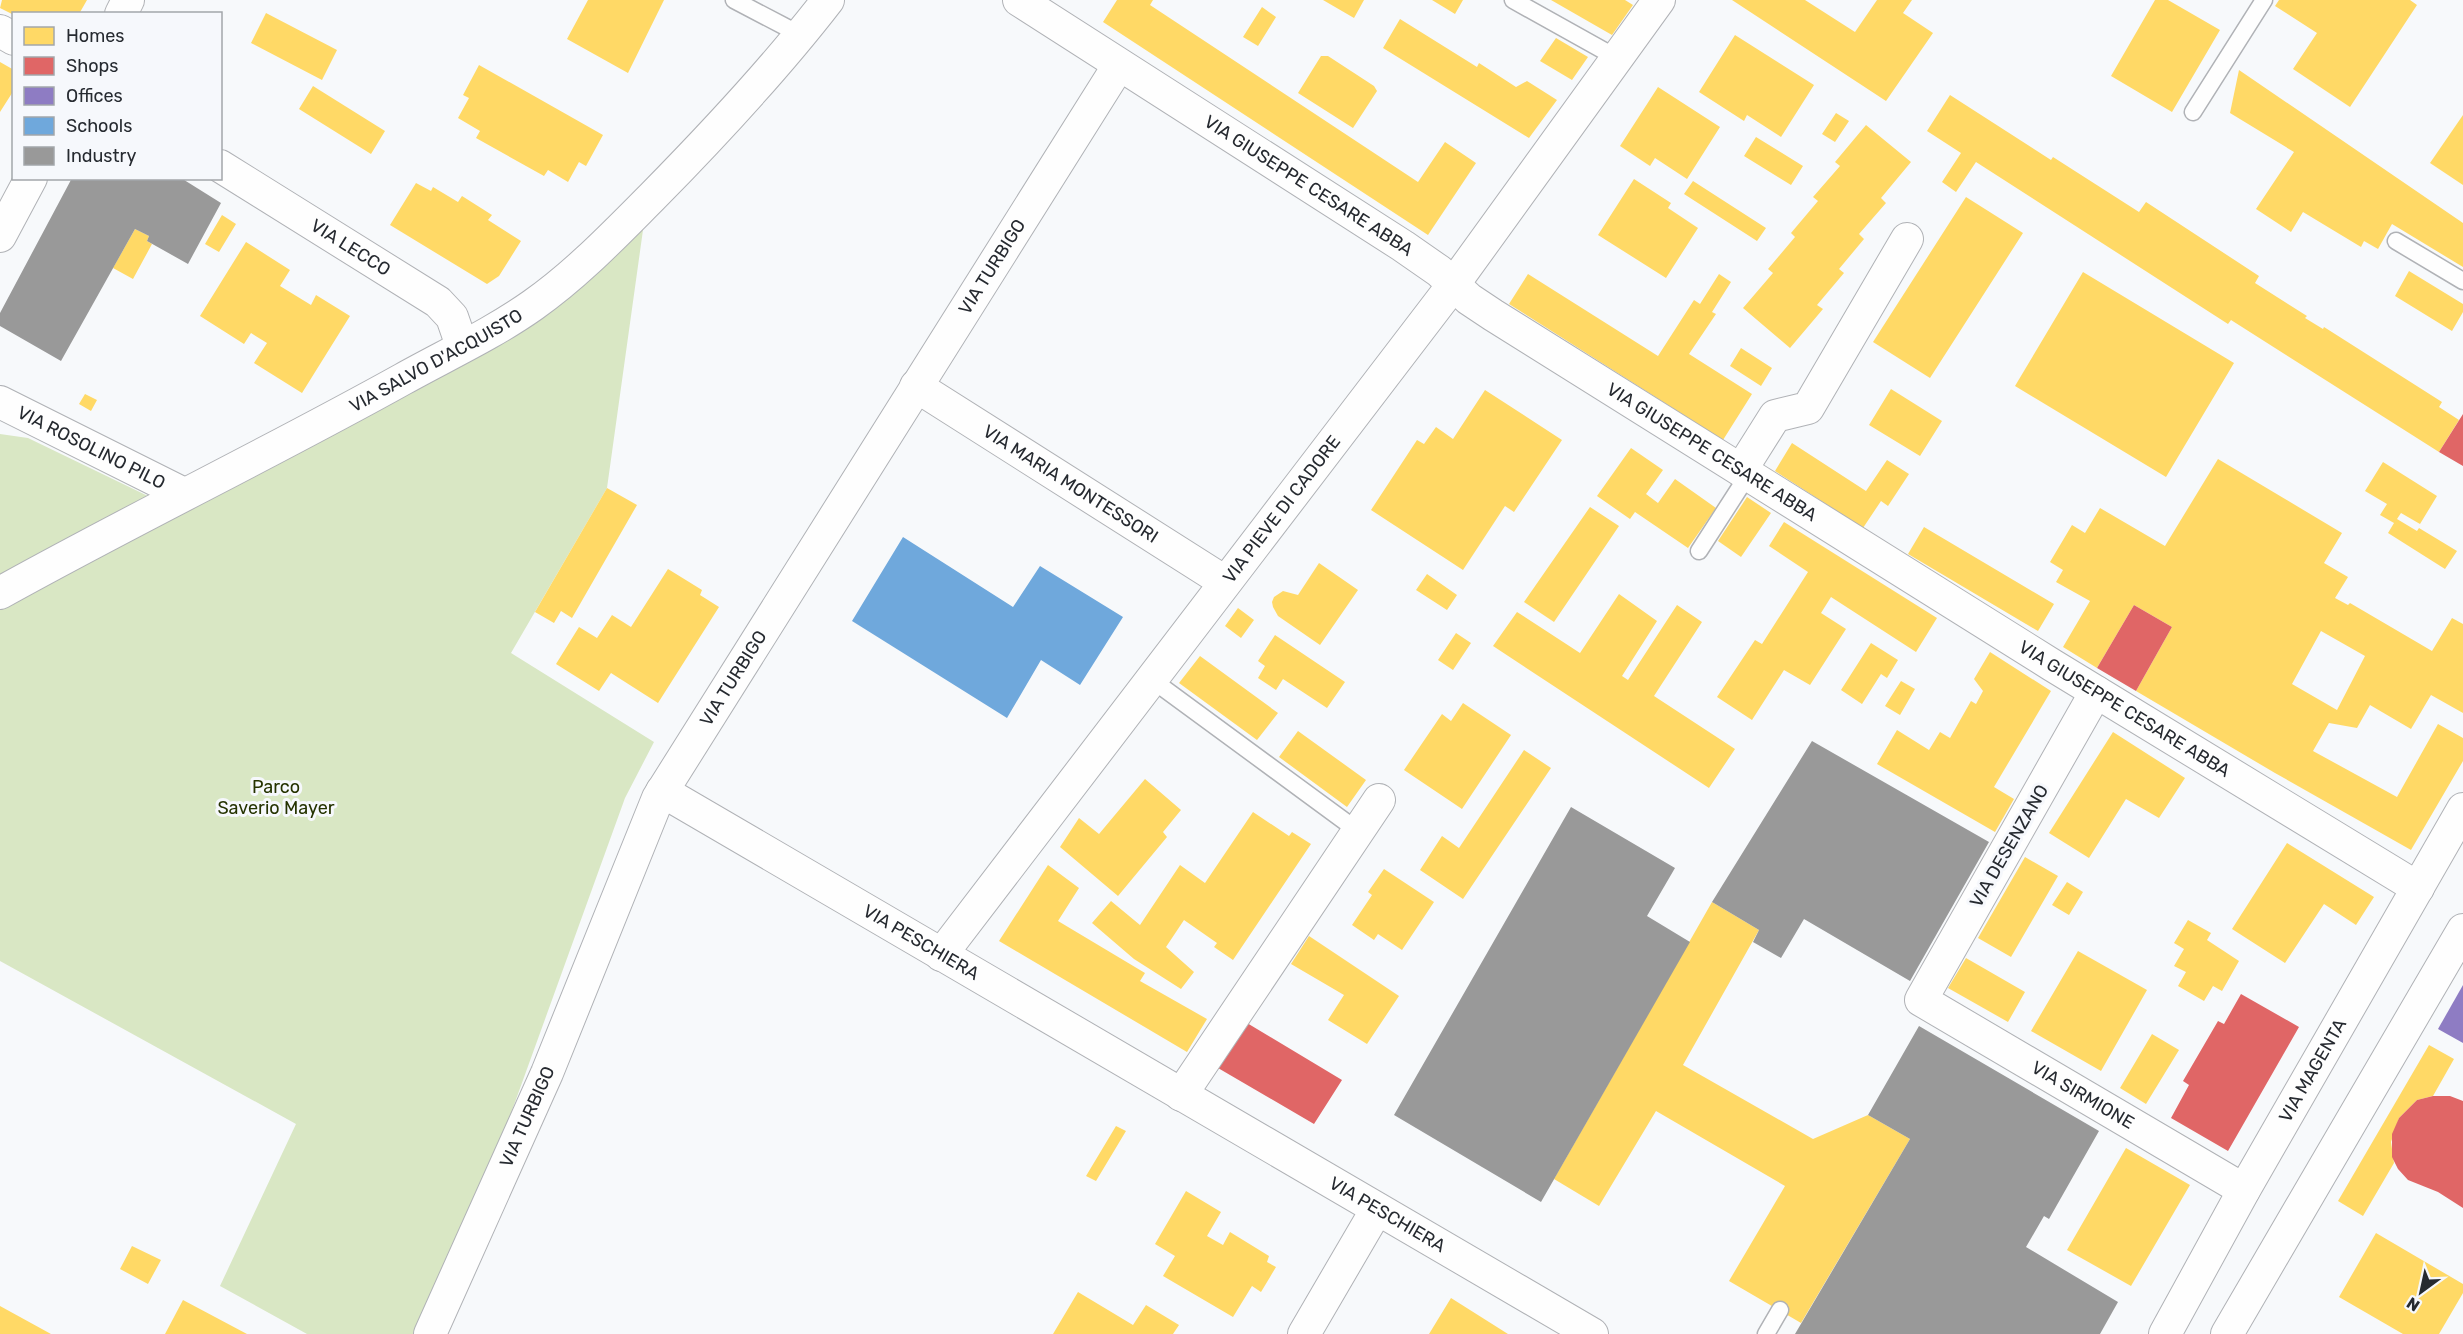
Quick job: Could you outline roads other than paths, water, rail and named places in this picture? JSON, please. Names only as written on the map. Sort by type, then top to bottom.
[{"type":"street","name":"VIA SALVO D'ACQUISTO","points":[[0,593],[184,494],[307,433],[491,332],[534,305],[600,249],[703,145],[801,35],[828,0]]},
{"type":"street","name":"VIA GIUSEPPE CESARE ABBA","points":[[1018,0],[1403,246],[1439,271],[1492,315],[2096,692],[2418,888]]},
{"type":"street","name":"VIA PIEVE DI CADORE","points":[[941,955],[1454,285],[1659,0]]},
{"type":"street","name":"VIA TURBIGO","points":[[430,1334],[543,1082],[662,791],[1119,65]]},
{"type":"street","name":"VIA LECCO","points":[[222,167],[438,302],[448,312],[462,346]]},
{"type":"street","points":[[0,236],[30,180]]},
{"type":"street","points":[[1745,472],[1774,416],[1808,408],[1906,239]]},
{"type":"street","name":"VIA MARIA MONTESSORI","points":[[916,386],[1225,582]]},
{"type":"street","name":"VIA ROSOLINO PILO","points":[[0,402],[184,494]]},
{"type":"street","name":"VIA DESENZANO","points":[[1921,1000],[2096,692]]},
{"type":"street","name":"VIA PESCHIERA","points":[[662,791],[1592,1334]]},
{"type":"street","points":[[1181,1095],[1379,800]]},
{"type":"street","name":"VIA MAGENTA","points":[[2164,1334],[2463,809]]},
{"type":"street","points":[[2227,1334],[2463,930]]},
{"type":"street","name":"VIA SIRMIONE","points":[[1921,1000],[2244,1190]]},
{"type":"street","points":[[1304,1334],[1377,1209]]},
{"type":"lane","points":[[734,0],[801,35]]},
{"type":"lane","points":[[1513,0],[1617,58]]},
{"type":"lane","points":[[2193,112],[2264,0]]},
{"type":"lane","points":[[2396,241],[2463,281]]},
{"type":"lane","points":[[1698,551],[1745,472]]},
{"type":"lane","points":[[1151,679],[1358,831]]},
{"type":"lane","points":[[1766,1334],[1780,1310]]},
{"type":"park label","name":"Parco Saverio Mayer","points":[[276,797]]}]
